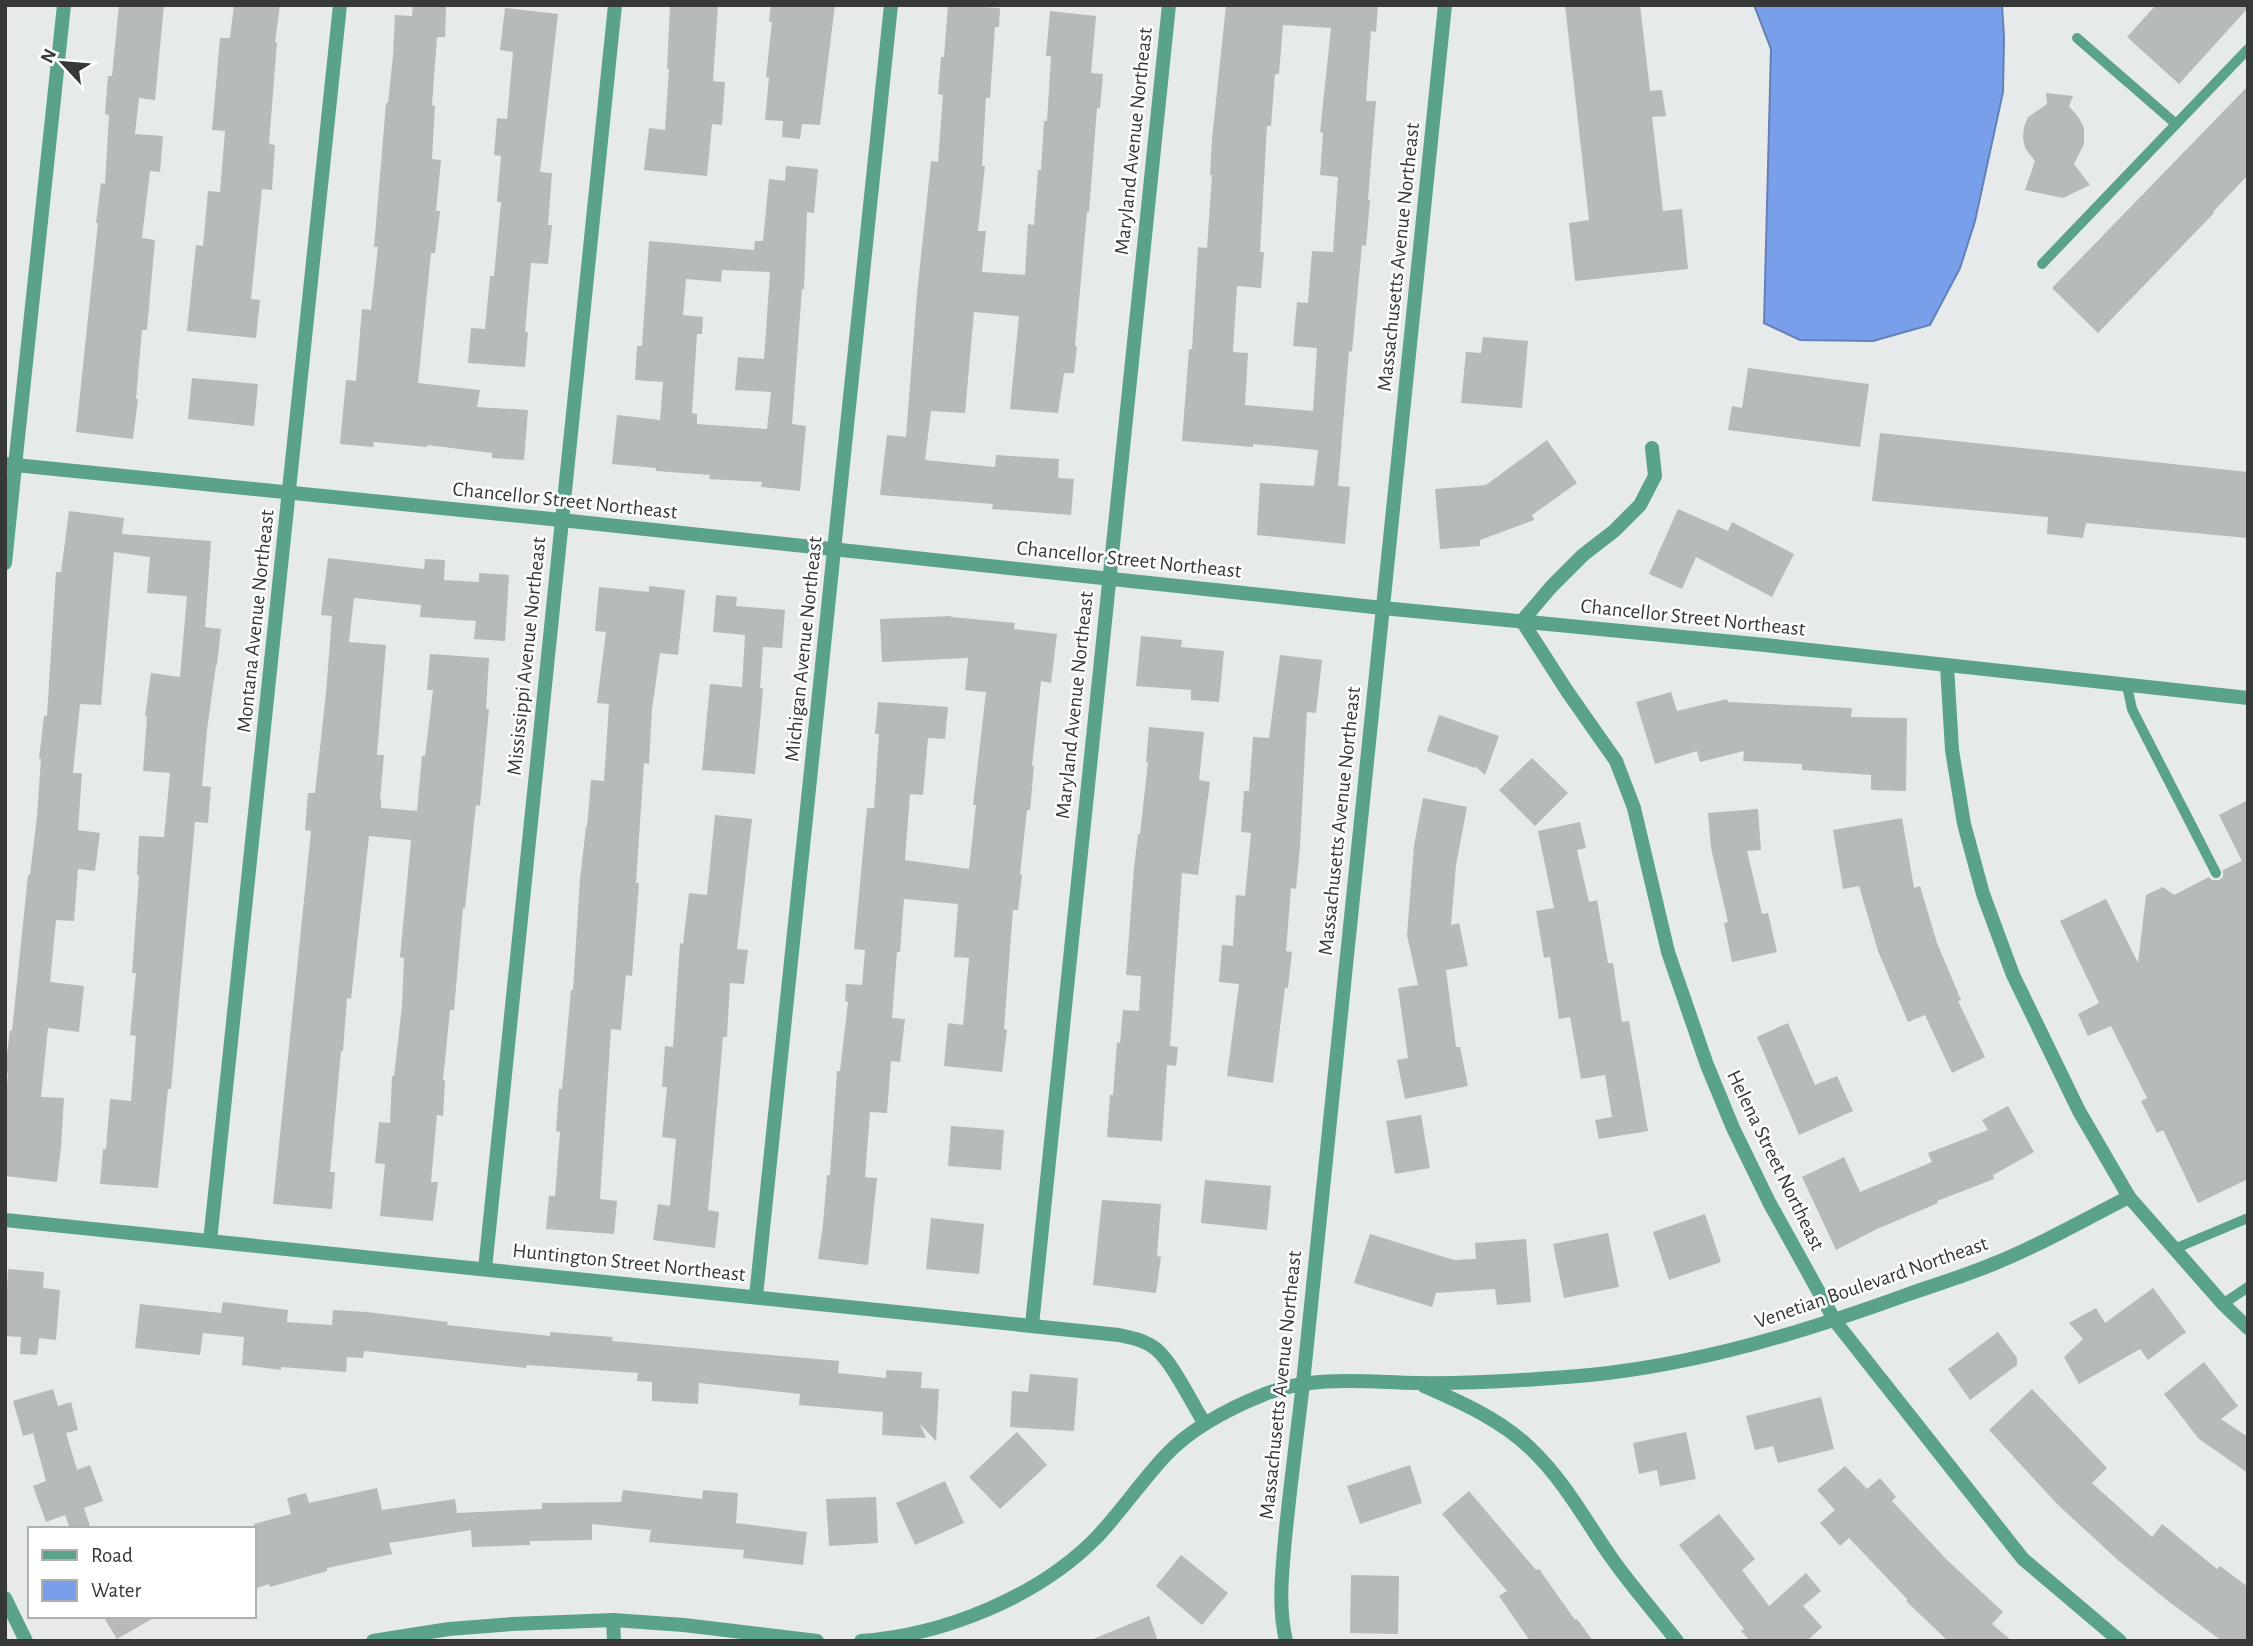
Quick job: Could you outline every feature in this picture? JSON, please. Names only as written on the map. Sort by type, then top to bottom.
[{"type":"street","points":[[5,562],[10,465],[64,5]]},
{"type":"street","name":"Montana Avenue Northeast","points":[[210,1241],[340,5]]},
{"type":"street","name":"Mississippi Avenue Northeast","points":[[485,1269],[615,5]]},
{"type":"street","name":"Michigan Avenue Northeast","points":[[756,1296],[891,5]]},
{"type":"street","name":"Maryland Avenue Northeast","points":[[1032,1325],[1169,5]]},
{"type":"street","name":"Massachusetts Avenue Northeast","points":[[1286,1641],[1281,1622],[1280,1589],[1445,5]]},
{"type":"street","points":[[1522,621],[1583,555],[1614,531],[1640,505],[1655,476],[1652,448]]},
{"type":"street","name":"Chancellor Street Northeast","points":[[10,465],[561,520],[1383,608],[1766,645],[2248,698]]},
{"type":"street","name":"Helena Street Northeast","points":[[1522,621],[1616,761],[1634,808],[1668,952],[1707,1065],[1733,1128],[1769,1202],[1835,1321],[2023,1559],[2120,1641]]},
{"type":"street","points":[[1947,666],[1952,750],[1964,824],[1983,894],[2013,975],[2079,1111],[2129,1197],[2223,1304],[2248,1328]]},
{"type":"street","name":"Venetian Boulevard Northeast","points":[[861,1641],[927,1630],[968,1619],[1036,1584],[1095,1539],[1167,1454],[1205,1424],[1268,1393],[1303,1383],[1348,1380],[1416,1383],[1503,1382],[1595,1374],[1654,1366],[1755,1344],[1835,1321],[1999,1262],[2129,1197]]},
{"type":"street","name":"Huntington Street Northeast","points":[[5,1220],[1119,1335],[1142,1340],[1156,1349],[1205,1424]]},
{"type":"street","points":[[1416,1383],[1456,1399],[1530,1447],[1569,1492],[1614,1561],[1677,1641]]},
{"type":"street","points":[[5,1598],[26,1641]]},
{"type":"street","points":[[613,1620],[614,1641]]},
{"type":"street","points":[[373,1641],[449,1629],[512,1623],[613,1620],[684,1625],[817,1641]]},
{"type":"lane","points":[[2077,38],[2176,124]]},
{"type":"lane","points":[[2042,264],[2248,49]]},
{"type":"lane","points":[[2127,686],[2138,723],[2216,873]]},
{"type":"lane","points":[[2174,1249],[2248,1218]]},
{"type":"lane","points":[[2223,1304],[2248,1287]]},
{"type":"water","points":[[1754,5],[2002,5],[2003,92],[1975,221],[1960,268],[1930,325],[1873,341],[1800,340],[1764,323],[1771,49]]},
{"type":"building","points":[[119,5],[164,5],[155,100],[139,98],[135,134],[163,136],[160,172],[150,171],[142,238],[155,240],[147,330],[142,330],[133,439],[76,432],[96,223],[101,183],[105,184],[109,115],[105,114],[108,76],[112,76]]},
{"type":"building","points":[[234,5],[280,5],[269,144],[275,145],[272,190],[262,189],[251,299],[260,300],[256,338],[187,331],[196,245],[203,246],[208,191],[220,192],[225,131],[212,130],[220,38],[230,38]]},
{"type":"building","points":[[413,5],[446,5],[445,37],[437,37],[432,105],[435,106],[432,159],[441,160],[436,211],[440,211],[435,253],[431,253],[418,383],[480,390],[477,407],[528,410],[524,460],[492,458],[492,453],[427,445],[374,442],[373,447],[340,444],[346,380],[356,381],[362,309],[371,310],[378,247],[374,247],[395,15],[412,16]]},
{"type":"building","points":[[670,5],[718,5],[713,81],[725,82],[722,125],[712,124],[707,176],[644,170],[649,128],[665,130]]},
{"type":"building","points":[[771,5],[835,5],[820,125],[802,124],[800,139],[782,137],[783,121],[765,120]]},
{"type":"building","points":[[948,5],[1000,8],[999,27],[995,27],[990,98],[986,98],[982,166],[985,166],[978,231],[986,231],[982,272],[1025,275],[1028,224],[1034,225],[1044,121],[1047,121],[1051,56],[1046,56],[1050,11],[1096,16],[1091,73],[1103,74],[1100,108],[1097,108],[1074,373],[1064,373],[1058,413],[1010,409],[1019,316],[974,312],[965,413],[931,411],[925,460],[995,467],[996,455],[1059,459],[1058,478],[1074,479],[1071,515],[992,509],[993,504],[880,495],[887,435],[906,437],[931,161],[938,162],[943,95],[938,94]]},
{"type":"building","points":[[1226,5],[1378,5],[1376,32],[1371,31],[1366,101],[1376,101],[1370,200],[1366,246],[1362,245],[1352,352],[1349,351],[1338,486],[1350,487],[1345,544],[1257,535],[1260,483],[1314,486],[1318,450],[1182,441],[1189,349],[1192,349],[1198,247],[1207,248],[1212,139]],"holes":[[[1283,25],[1331,28],[1320,132],[1323,133],[1320,175],[1338,177],[1333,252],[1312,251],[1308,303],[1297,302],[1293,346],[1317,348],[1313,411],[1245,405],[1248,353],[1233,352],[1237,286],[1261,288],[1264,252],[1260,252],[1267,126],[1271,126],[1275,74],[1279,74]]]},
{"type":"building","points":[[1565,5],[1640,5],[1650,91],[1662,90],[1666,116],[1652,117],[1663,211],[1682,209],[1688,269],[1575,281],[1569,223],[1589,220]]},
{"type":"building","points":[[2156,5],[2248,5],[2248,8],[2179,84],[2127,37]]},
{"type":"building","points":[[505,8],[558,14],[540,172],[552,173],[548,225],[552,225],[548,264],[531,263],[525,367],[468,363],[471,328],[485,329],[490,276],[494,276],[501,202],[497,202],[501,156],[494,155],[497,118],[507,119],[513,52],[500,50]]},
{"type":"building","points":[[2248,86],[2248,175],[2098,333],[2052,288]]},
{"type":"building","points":[[2046,93],[2073,96],[2069,106],[2084,128],[2084,144],[2074,164],[2090,185],[2063,198],[2025,190],[2035,161],[2025,148],[2024,127],[2028,117],[2047,104]]},
{"type":"building","points":[[786,166],[818,169],[814,213],[807,212],[804,289],[792,424],[806,426],[800,491],[761,487],[762,482],[709,479],[710,475],[612,464],[617,415],[660,420],[663,382],[635,380],[637,346],[642,346],[649,241],[754,250],[755,241],[763,241],[769,179],[785,181]],"holes":[[[722,270],[770,272],[764,359],[738,357],[735,390],[771,392],[767,429],[697,424],[697,414],[692,413],[697,334],[702,334],[703,317],[683,315],[686,279],[721,282]]]},
{"type":"building","points":[[1483,337],[1528,341],[1522,408],[1461,403],[1466,352],[1481,353]]},
{"type":"building","points":[[1748,368],[1869,384],[1860,447],[1728,430],[1732,406],[1742,408]]},
{"type":"building","points":[[192,378],[258,384],[254,426],[188,419]]},
{"type":"building","points":[[1880,433],[2248,472],[2248,538],[2086,523],[2083,538],[2047,534],[2048,517],[1872,501]]},
{"type":"building","points":[[1547,440],[1577,483],[1532,515],[1534,520],[1480,540],[1480,546],[1440,549],[1435,489],[1486,485]]},
{"type":"building","points":[[1678,509],[1728,531],[1732,522],[1794,554],[1772,597],[1696,557],[1682,589],[1649,574]]},
{"type":"building","points":[[69,511],[124,518],[122,534],[211,541],[205,627],[221,629],[202,786],[211,787],[208,823],[195,822],[171,1089],[168,1089],[158,1188],[100,1184],[110,1099],[131,1101],[136,1036],[130,1035],[136,973],[132,973],[139,836],[164,837],[170,773],[143,771],[145,716],[151,673],[180,677],[187,596],[147,593],[150,557],[114,552],[101,705],[80,704],[73,773],[82,773],[78,830],[100,833],[95,871],[78,869],[74,921],[56,920],[50,982],[84,986],[79,1032],[48,1028],[41,1097],[64,1098],[57,1182],[5,1176],[8,1073],[5,1073],[5,1070],[37,816],[39,759],[44,716],[47,716],[56,572],[61,572]]},
{"type":"building","points":[[328,558],[424,569],[425,559],[445,560],[444,580],[479,582],[479,573],[509,575],[505,641],[474,639],[476,621],[420,617],[421,605],[354,598],[349,642],[386,645],[377,755],[384,755],[381,808],[417,811],[422,756],[425,756],[433,690],[427,690],[430,654],[489,658],[486,709],[489,709],[480,806],[476,805],[454,1010],[450,1010],[443,1080],[443,1116],[437,1115],[431,1182],[438,1182],[433,1221],[380,1216],[385,1164],[375,1163],[379,1122],[390,1123],[392,1076],[402,1006],[404,958],[400,957],[411,840],[369,836],[351,999],[347,998],[341,1051],[330,1172],[335,1172],[332,1209],[273,1204],[311,831],[305,830],[308,793],[315,793],[326,693],[332,616],[321,615]]},
{"type":"building","points":[[649,586],[685,590],[678,655],[660,653],[652,709],[649,764],[644,763],[632,976],[626,975],[621,1030],[611,1029],[600,1199],[617,1201],[614,1234],[546,1229],[549,1196],[555,1196],[560,1132],[556,1131],[559,1089],[562,1089],[573,990],[580,879],[591,780],[604,781],[609,704],[597,703],[606,632],[595,631],[599,587],[649,592]]},
{"type":"building","points":[[716,595],[737,597],[736,606],[785,610],[782,648],[763,647],[760,688],[763,688],[755,774],[702,770],[710,684],[742,687],[745,635],[713,632]]},
{"type":"building","points":[[951,616],[1015,623],[1014,629],[1057,634],[1051,683],[1041,681],[1018,910],[1013,910],[1004,1029],[1007,1030],[1002,1072],[944,1066],[948,1023],[963,1025],[969,958],[954,957],[958,904],[904,899],[892,1018],[905,1019],[900,1062],[891,1061],[887,1113],[870,1112],[865,1177],[877,1178],[868,1265],[818,1259],[827,1175],[830,1175],[837,1071],[840,1071],[848,1002],[845,1001],[846,984],[862,985],[865,950],[854,949],[867,808],[874,808],[879,734],[875,734],[878,702],[948,707],[945,739],[928,738],[923,795],[910,794],[905,860],[969,869],[976,805],[973,805],[986,692],[965,690],[968,658],[882,662],[880,619]]},
{"type":"building","points":[[1141,636],[1182,640],[1181,647],[1224,651],[1219,702],[1191,700],[1191,690],[1136,686]]},
{"type":"building","points":[[1280,655],[1322,660],[1316,713],[1307,712],[1300,847],[1296,889],[1291,888],[1286,951],[1292,952],[1273,1083],[1227,1076],[1239,984],[1219,982],[1222,945],[1233,946],[1236,895],[1245,896],[1251,833],[1241,832],[1244,791],[1249,791],[1253,737],[1269,738]]},
{"type":"building","points":[[1671,692],[1677,711],[1727,699],[1728,702],[1852,708],[1851,717],[1907,718],[1906,791],[1871,790],[1871,775],[1802,770],[1802,764],[1743,761],[1744,751],[1700,762],[1697,751],[1655,764],[1636,702]]},
{"type":"building","points":[[1439,715],[1499,736],[1485,775],[1475,766],[1427,751]]},
{"type":"building","points":[[1149,727],[1204,732],[1199,780],[1210,782],[1198,875],[1182,873],[1170,1046],[1178,1047],[1176,1066],[1167,1065],[1162,1141],[1107,1137],[1110,1095],[1113,1095],[1117,1042],[1120,1043],[1123,1010],[1139,1011],[1141,976],[1126,975],[1134,868],[1148,762]]},
{"type":"building","points":[[1532,758],[1568,793],[1535,826],[1499,790]]},
{"type":"building","points":[[1423,798],[1467,807],[1456,865],[1451,925],[1459,923],[1468,966],[1446,970],[1456,1047],[1460,1047],[1468,1086],[1405,1099],[1397,1060],[1408,1058],[1398,988],[1418,985],[1407,935],[1414,846]]},
{"type":"building","points":[[2248,800],[2248,1179],[2198,1203],[2163,1130],[2157,1133],[2141,1101],[2147,1098],[2111,1026],[2088,1036],[2078,1014],[2099,1003],[2060,921],[2106,899],[2138,963],[2146,895],[2163,887],[2174,895],[2209,877],[2219,880],[2223,877],[2223,870],[2242,861],[2219,815]]},
{"type":"building","points":[[1758,809],[1761,850],[1747,851],[1762,914],[1768,913],[1777,952],[1732,962],[1724,923],[1728,922],[1711,848],[1708,813]]},
{"type":"building","points":[[715,815],[752,819],[737,949],[748,950],[744,984],[730,983],[727,1037],[723,1037],[708,1210],[719,1212],[715,1248],[653,1240],[658,1204],[670,1206],[676,1139],[662,1137],[667,1087],[662,1087],[665,1046],[673,1047],[680,943],[683,944],[689,893],[707,895]]},
{"type":"building","points":[[1902,818],[1914,888],[1920,886],[1937,943],[1961,1000],[1958,1001],[1985,1057],[1952,1073],[1925,1015],[1908,1022],[1878,951],[1859,886],[1843,889],[1833,830]]},
{"type":"building","points":[[1580,822],[1586,848],[1577,850],[1589,902],[1597,900],[1608,963],[1613,963],[1622,1022],[1629,1021],[1648,1131],[1599,1139],[1595,1120],[1612,1117],[1605,1075],[1581,1079],[1570,1017],[1559,1019],[1550,957],[1544,958],[1536,911],[1554,908],[1538,831]]},
{"type":"building","points":[[1788,1023],[1815,1085],[1837,1076],[1853,1111],[1799,1135],[1757,1037]]},
{"type":"building","points":[[2008,1106],[2034,1152],[1993,1175],[1994,1179],[1937,1201],[1938,1203],[1836,1250],[1802,1177],[1844,1157],[1860,1192],[1932,1162],[1928,1153],[1988,1130],[1982,1120]]},
{"type":"building","points":[[1421,1115],[1430,1168],[1395,1174],[1386,1121]]},
{"type":"building","points":[[951,1126],[1004,1130],[1001,1170],[948,1166]]},
{"type":"building","points":[[1205,1180],[1271,1186],[1267,1230],[1201,1223]]},
{"type":"building","points":[[1102,1200],[1161,1204],[1157,1256],[1161,1257],[1156,1293],[1093,1285]]},
{"type":"building","points":[[1705,1214],[1721,1262],[1669,1280],[1653,1232]]},
{"type":"building","points":[[931,1218],[984,1224],[979,1274],[926,1269]]},
{"type":"building","points":[[1608,1233],[1619,1287],[1564,1298],[1553,1244]]},
{"type":"building","points":[[1370,1234],[1454,1260],[1476,1259],[1475,1243],[1526,1239],[1531,1302],[1497,1305],[1495,1289],[1436,1293],[1432,1307],[1354,1283]]},
{"type":"building","points":[[8,1269],[44,1272],[43,1288],[60,1290],[56,1340],[39,1338],[37,1355],[20,1354],[21,1337],[5,1336]]},
{"type":"building","points":[[2153,1288],[2186,1332],[2148,1360],[2140,1349],[2079,1384],[2064,1357],[2083,1339],[2069,1323],[2096,1308],[2105,1323]]},
{"type":"building","points":[[223,1302],[288,1310],[287,1322],[332,1325],[333,1310],[367,1312],[448,1322],[447,1325],[550,1336],[550,1332],[613,1337],[612,1341],[839,1361],[838,1373],[886,1378],[886,1370],[922,1372],[921,1388],[939,1389],[936,1441],[920,1424],[926,1438],[882,1435],[883,1412],[799,1405],[800,1394],[699,1383],[698,1404],[652,1401],[652,1382],[637,1381],[638,1373],[527,1365],[526,1368],[364,1351],[363,1358],[347,1357],[346,1372],[281,1367],[281,1370],[242,1365],[244,1337],[203,1333],[200,1355],[135,1348],[140,1304],[221,1313]]},
{"type":"building","points":[[1998,1332],[2017,1358],[2017,1365],[1970,1400],[1948,1369]]},
{"type":"building","points":[[2204,1362],[2238,1406],[2221,1419],[2248,1437],[2248,1473],[2199,1439],[2164,1394]]},
{"type":"building","points":[[1030,1374],[1078,1378],[1074,1431],[1010,1427],[1012,1391],[1028,1392]]},
{"type":"building","points":[[53,1389],[58,1406],[71,1402],[78,1430],[66,1433],[77,1470],[90,1465],[103,1501],[84,1508],[90,1527],[69,1527],[65,1515],[46,1522],[33,1486],[46,1481],[33,1433],[23,1436],[13,1401]]},
{"type":"building","points":[[2032,1389],[2107,1468],[2092,1483],[2152,1537],[2162,1524],[2217,1569],[2220,1566],[2248,1587],[2248,1641],[2222,1641],[2168,1601],[2058,1505],[1989,1430]]},
{"type":"building","points":[[1821,1397],[1834,1449],[1778,1463],[1773,1446],[1755,1450],[1746,1416]]},
{"type":"building","points":[[1017,1432],[1047,1465],[1000,1509],[969,1477]]},
{"type":"building","points":[[1686,1432],[1696,1479],[1660,1486],[1657,1470],[1639,1474],[1633,1443]]},
{"type":"building","points":[[1410,1465],[1422,1503],[1360,1524],[1347,1486]]},
{"type":"building","points":[[1845,1466],[1867,1489],[1880,1478],[1896,1497],[1892,1501],[1946,1559],[2003,1612],[1992,1624],[2012,1641],[1948,1641],[1906,1601],[1908,1600],[1849,1538],[1840,1546],[1820,1523],[1835,1510],[1817,1490]]},
{"type":"building","points":[[945,1481],[964,1523],[915,1545],[896,1503]]},
{"type":"building","points":[[377,1488],[382,1510],[455,1499],[457,1513],[542,1509],[542,1503],[621,1502],[623,1490],[702,1499],[703,1490],[738,1493],[736,1523],[807,1532],[803,1565],[743,1558],[744,1550],[649,1542],[651,1530],[592,1524],[592,1540],[530,1541],[530,1545],[472,1547],[471,1530],[389,1543],[392,1554],[327,1568],[327,1571],[256,1588],[254,1524],[291,1514],[287,1498],[306,1493],[309,1503]]},
{"type":"building","points":[[1469,1491],[1536,1570],[1539,1569],[1593,1641],[1530,1641],[1499,1596],[1507,1591],[1442,1514]]},
{"type":"building","points":[[876,1497],[878,1543],[829,1546],[826,1499]]},
{"type":"building","points":[[1719,1514],[1755,1559],[1742,1570],[1769,1606],[1806,1573],[1821,1591],[1803,1606],[1822,1627],[1807,1641],[1750,1641],[1741,1631],[1744,1629],[1679,1545]]},
{"type":"building","points":[[1181,1555],[1228,1593],[1202,1625],[1156,1586]]},
{"type":"building","points":[[1351,1575],[1399,1576],[1398,1634],[1350,1633]]},
{"type":"building","points":[[1149,1616],[1158,1641],[1091,1641],[1091,1640]]},
{"type":"building","points":[[104,1618],[154,1618],[117,1639]]}]
